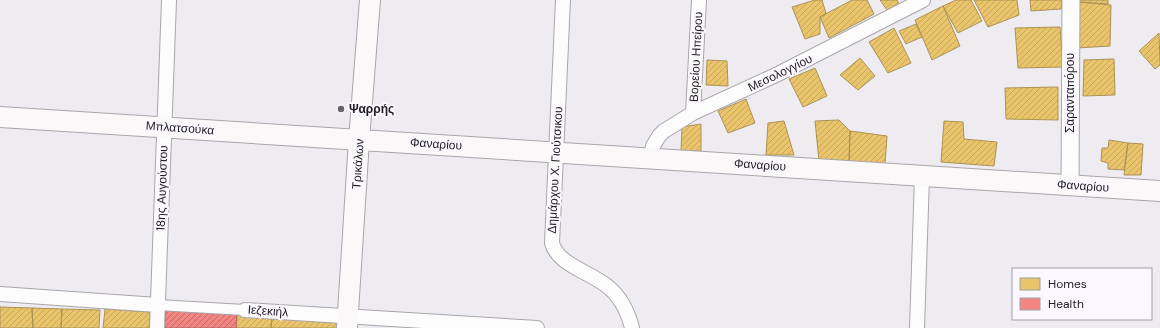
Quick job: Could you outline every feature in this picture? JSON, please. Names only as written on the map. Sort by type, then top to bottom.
[{"type":"main road","name":"Τρικάλων","points":[[347,322],[370,0]]},
{"type":"main road","name":"Μπλατσούκα","points":[[0,117],[360,140]]},
{"type":"main road","name":"Φαναρίου","points":[[360,140],[1160,191]]},
{"type":"street","name":"18ης Αυγούστου","points":[[157,328],[169,0]]},
{"type":"street","name":"Δημάρχου Χ. Γιούτσικου","points":[[563,0],[551,236],[553,248],[563,259],[606,285],[618,297],[627,311],[632,328]]},
{"type":"street","name":"Βορείου Ηπείρου","points":[[693,113],[699,0]]},
{"type":"street","name":"Μεσολογγίου","points":[[651,158],[654,146],[659,136],[664,131],[693,113],[776,75],[923,0]]},
{"type":"street","name":"Σαρανταπόρου","points":[[1070,186],[1071,0]]},
{"type":"street","points":[[917,328],[922,176]]},
{"type":"street","name":"Ιεζεκιήλ","points":[[0,294],[245,310],[347,322],[537,328]]},
{"type":"building: Homes","points":[[815,0],[822,0],[826,13],[820,17],[820,34],[805,39],[792,7]]},
{"type":"building: Homes","points":[[852,0],[867,0],[874,14],[829,38],[820,17]]},
{"type":"building: Homes","points":[[880,0],[897,0],[899,4],[887,10]]},
{"type":"building: Homes","points":[[956,0],[971,0],[982,21],[958,33],[943,6]]},
{"type":"building: Homes","points":[[974,0],[1017,0],[1019,15],[988,27]]},
{"type":"building: Homes","points":[[1030,0],[1062,0],[1061,9],[1031,11]]},
{"type":"building: Homes","points":[[1079,0],[1108,0],[1108,4],[1079,2]]},
{"type":"building: Homes","points":[[1079,2],[1111,5],[1110,46],[1077,48]]},
{"type":"building: Homes","points":[[943,6],[960,46],[932,60],[915,20]]},
{"type":"building: Homes","points":[[916,24],[922,37],[906,44],[899,31]]},
{"type":"building: Homes","points":[[1060,27],[1063,67],[1018,68],[1015,28]]},
{"type":"building: Homes","points":[[894,28],[911,63],[888,73],[869,42]]},
{"type":"building: Homes","points":[[1159,33],[1160,65],[1155,69],[1139,51]]},
{"type":"building: Homes","points":[[860,58],[875,76],[858,90],[840,75]]},
{"type":"building: Homes","points":[[1114,59],[1115,95],[1083,96],[1084,60]]},
{"type":"building: Homes","points":[[707,60],[727,61],[728,86],[706,85]]},
{"type":"building: Homes","points":[[815,68],[827,96],[803,107],[789,79]]},
{"type":"building: Homes","points":[[1058,87],[1058,120],[1006,119],[1005,88]]},
{"type":"building: Homes","points":[[746,99],[755,123],[728,133],[718,111]]},
{"type":"building: Homes","points":[[839,120],[850,131],[849,163],[819,161],[815,121]]},
{"type":"building: Homes","points":[[784,121],[794,155],[766,155],[768,123]]},
{"type":"building: Homes","points":[[944,121],[963,122],[964,139],[997,142],[994,166],[941,162]]},
{"type":"building: Homes","points":[[701,124],[701,151],[681,151],[682,127]]},
{"type":"building: Homes","points":[[850,131],[887,136],[885,164],[849,163]]},
{"type":"building: Homes","points":[[1109,140],[1128,143],[1124,170],[1108,169],[1108,163],[1101,161],[1102,148],[1108,148]]},
{"type":"building: Homes","points":[[1128,143],[1143,144],[1141,175],[1124,175]]},
{"type":"building: Homes","points":[[0,307],[32,308],[33,328],[0,328]]},
{"type":"building: Homes","points":[[32,308],[62,309],[61,328],[33,328]]},
{"type":"building: Homes","points":[[62,309],[100,310],[99,328],[61,328]]},
{"type":"building: Homes","points":[[105,309],[150,312],[149,328],[103,328]]},
{"type":"building: Homes","points":[[237,314],[272,317],[271,328],[236,328]]},
{"type":"building: Homes","points":[[272,317],[342,323],[341,328],[271,328]]},
{"type":"building: Health","points":[[166,309],[237,314],[236,328],[164,328]]},
{"type":"place","name":"Ψαρρής","points":[[341,109]]}]
